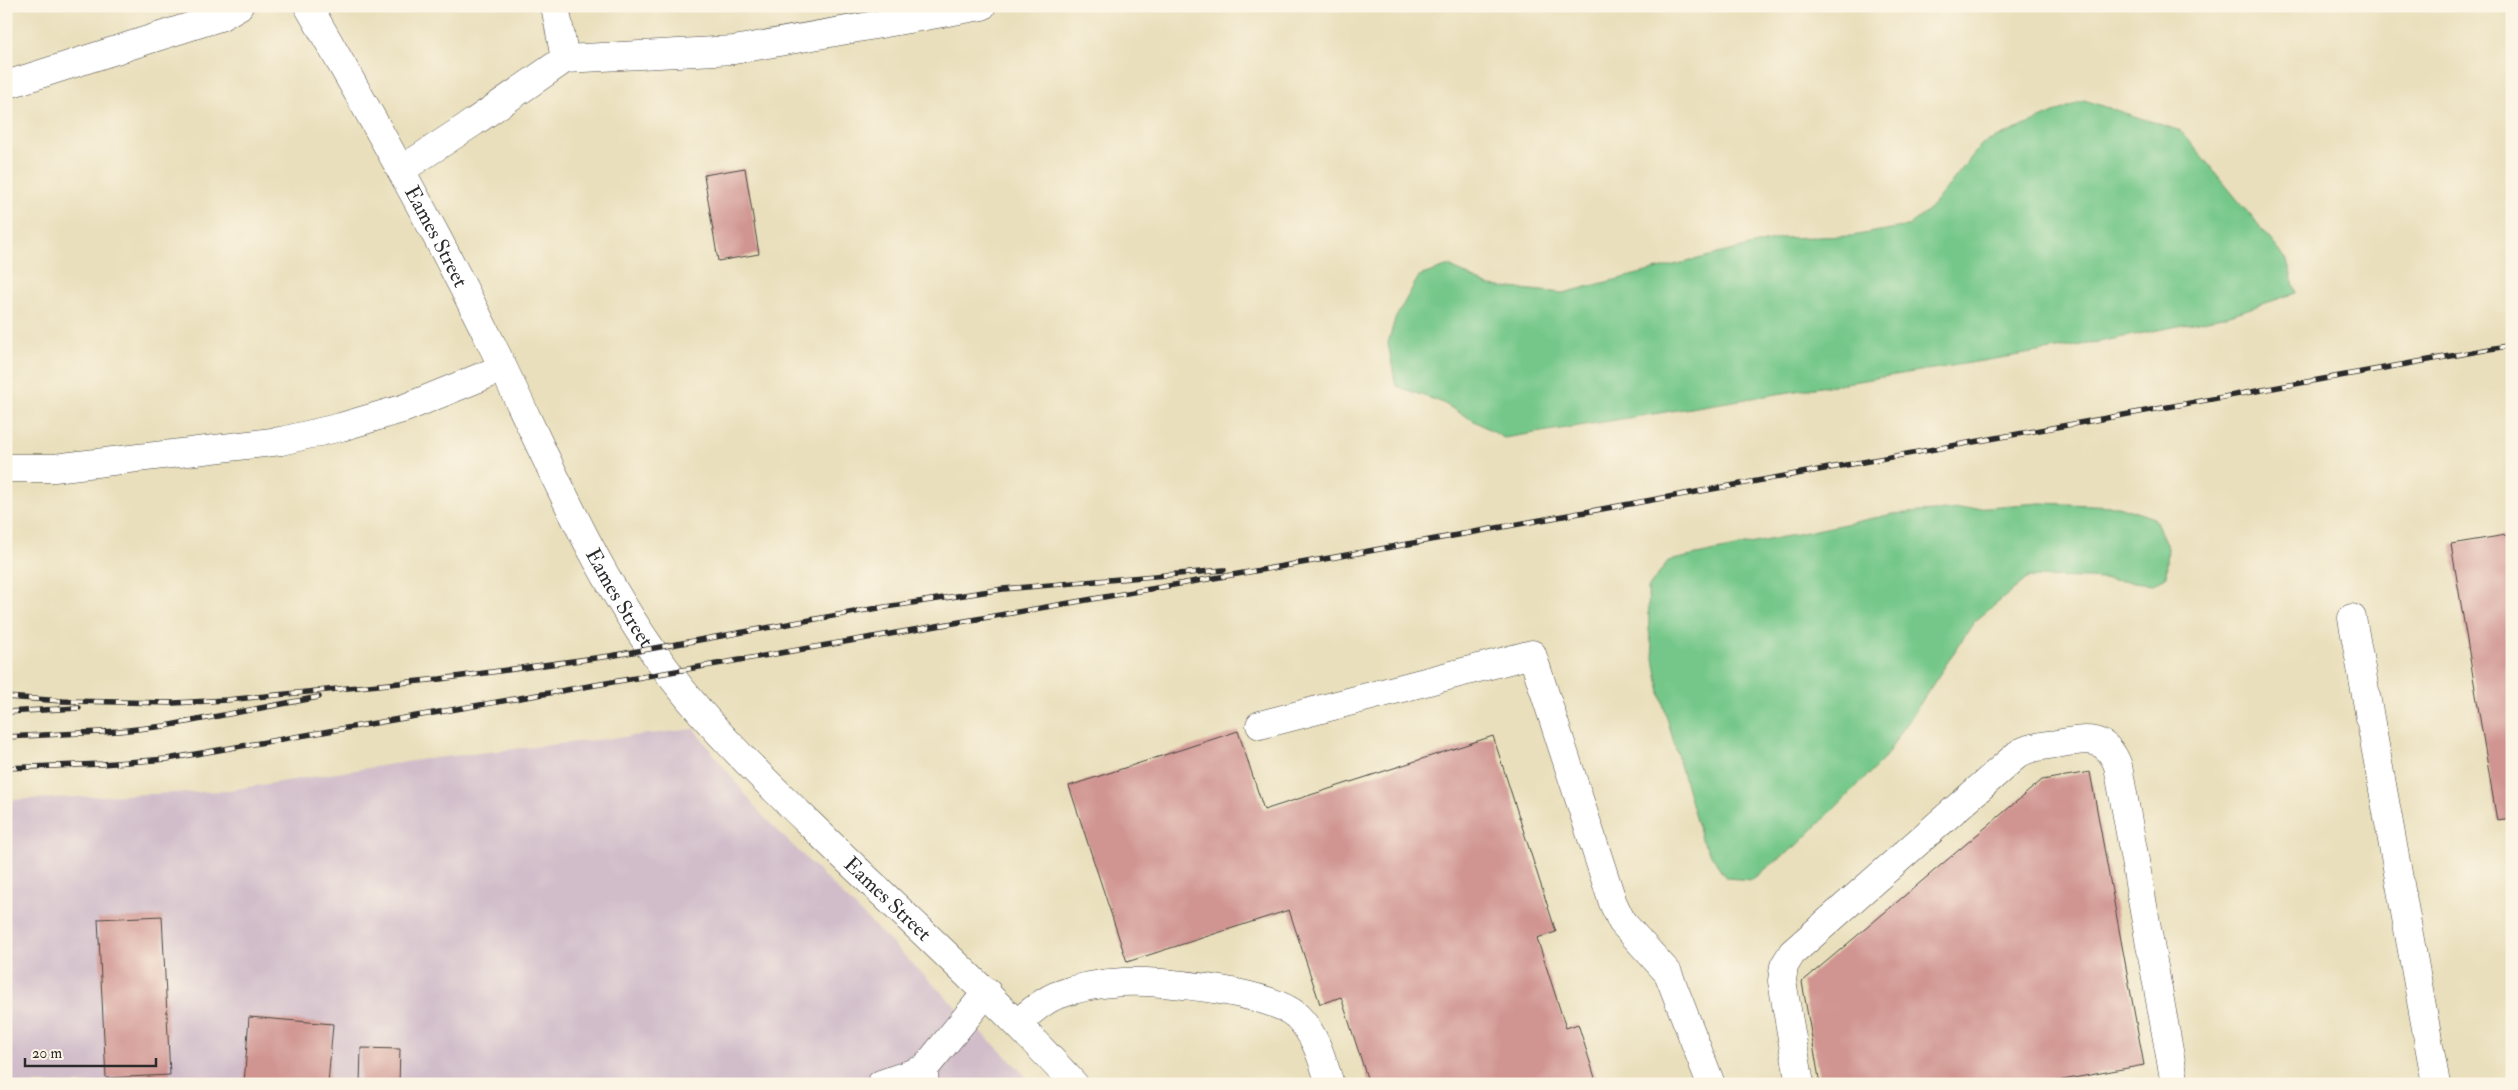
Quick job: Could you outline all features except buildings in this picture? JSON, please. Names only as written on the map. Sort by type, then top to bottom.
[{"type":"main road","points":[[6,85],[220,17],[239,6]]},
{"type":"main road","name":"Eames Street","points":[[308,6],[401,170],[503,368],[604,573],[651,649],[683,692],[759,775],[1018,1022],[1074,1084]]},
{"type":"main road","points":[[556,6],[565,59]]},
{"type":"main road","points":[[401,170],[565,59],[734,50],[982,6]]},
{"type":"main road","points":[[6,476],[54,468],[290,439],[342,427],[405,408],[503,368]]},
{"type":"main road","points":[[6,468],[54,468]]},
{"type":"main road","points":[[2352,618],[2436,1084]]},
{"type":"main road","points":[[1260,725],[1532,654],[1613,903],[1622,922],[1668,973],[1711,1084]]},
{"type":"main road","points":[[1800,1084],[1782,981],[1784,966],[1789,957],[2018,754],[2030,748],[2086,739],[2098,742],[2109,749],[2118,766],[2175,1084]]},
{"type":"main road","points":[[1018,1022],[1055,996],[1086,987],[1123,982],[1190,985],[1251,996],[1260,998],[1296,1015],[1316,1040],[1330,1084]]},
{"type":"main road","points":[[881,1084],[924,1076],[987,992]]},
{"type":"shaded area","points":[[694,729],[761,814],[1034,1084],[6,1084],[6,800],[223,791],[425,759]]},
{"type":"green space","points":[[2084,100],[2181,131],[2287,260],[2296,293],[2227,316],[2094,343],[1504,438],[1441,402],[1396,386],[1388,343],[1395,319],[1419,276],[1449,266],[1489,286],[1563,293],[1781,238],[1852,236],[1908,226],[1929,210],[1982,144]]},
{"type":"green space","points":[[2040,503],[2118,506],[2154,518],[2168,548],[2166,577],[2153,584],[2091,578],[2029,577],[1974,622],[1883,760],[1800,843],[1751,880],[1726,878],[1701,839],[1660,693],[1649,630],[1648,588],[1668,561],[1893,514]]},
{"type":"railway","points":[[6,768],[167,759],[1330,558],[2512,345]]},
{"type":"railway","points":[[6,697],[63,701],[174,703],[226,700],[440,679],[610,656],[866,610],[1003,589],[1224,570]]},
{"type":"railway","points":[[6,737],[119,731],[165,726],[319,697]]},
{"type":"railway","points":[[6,712],[79,708]]}]
